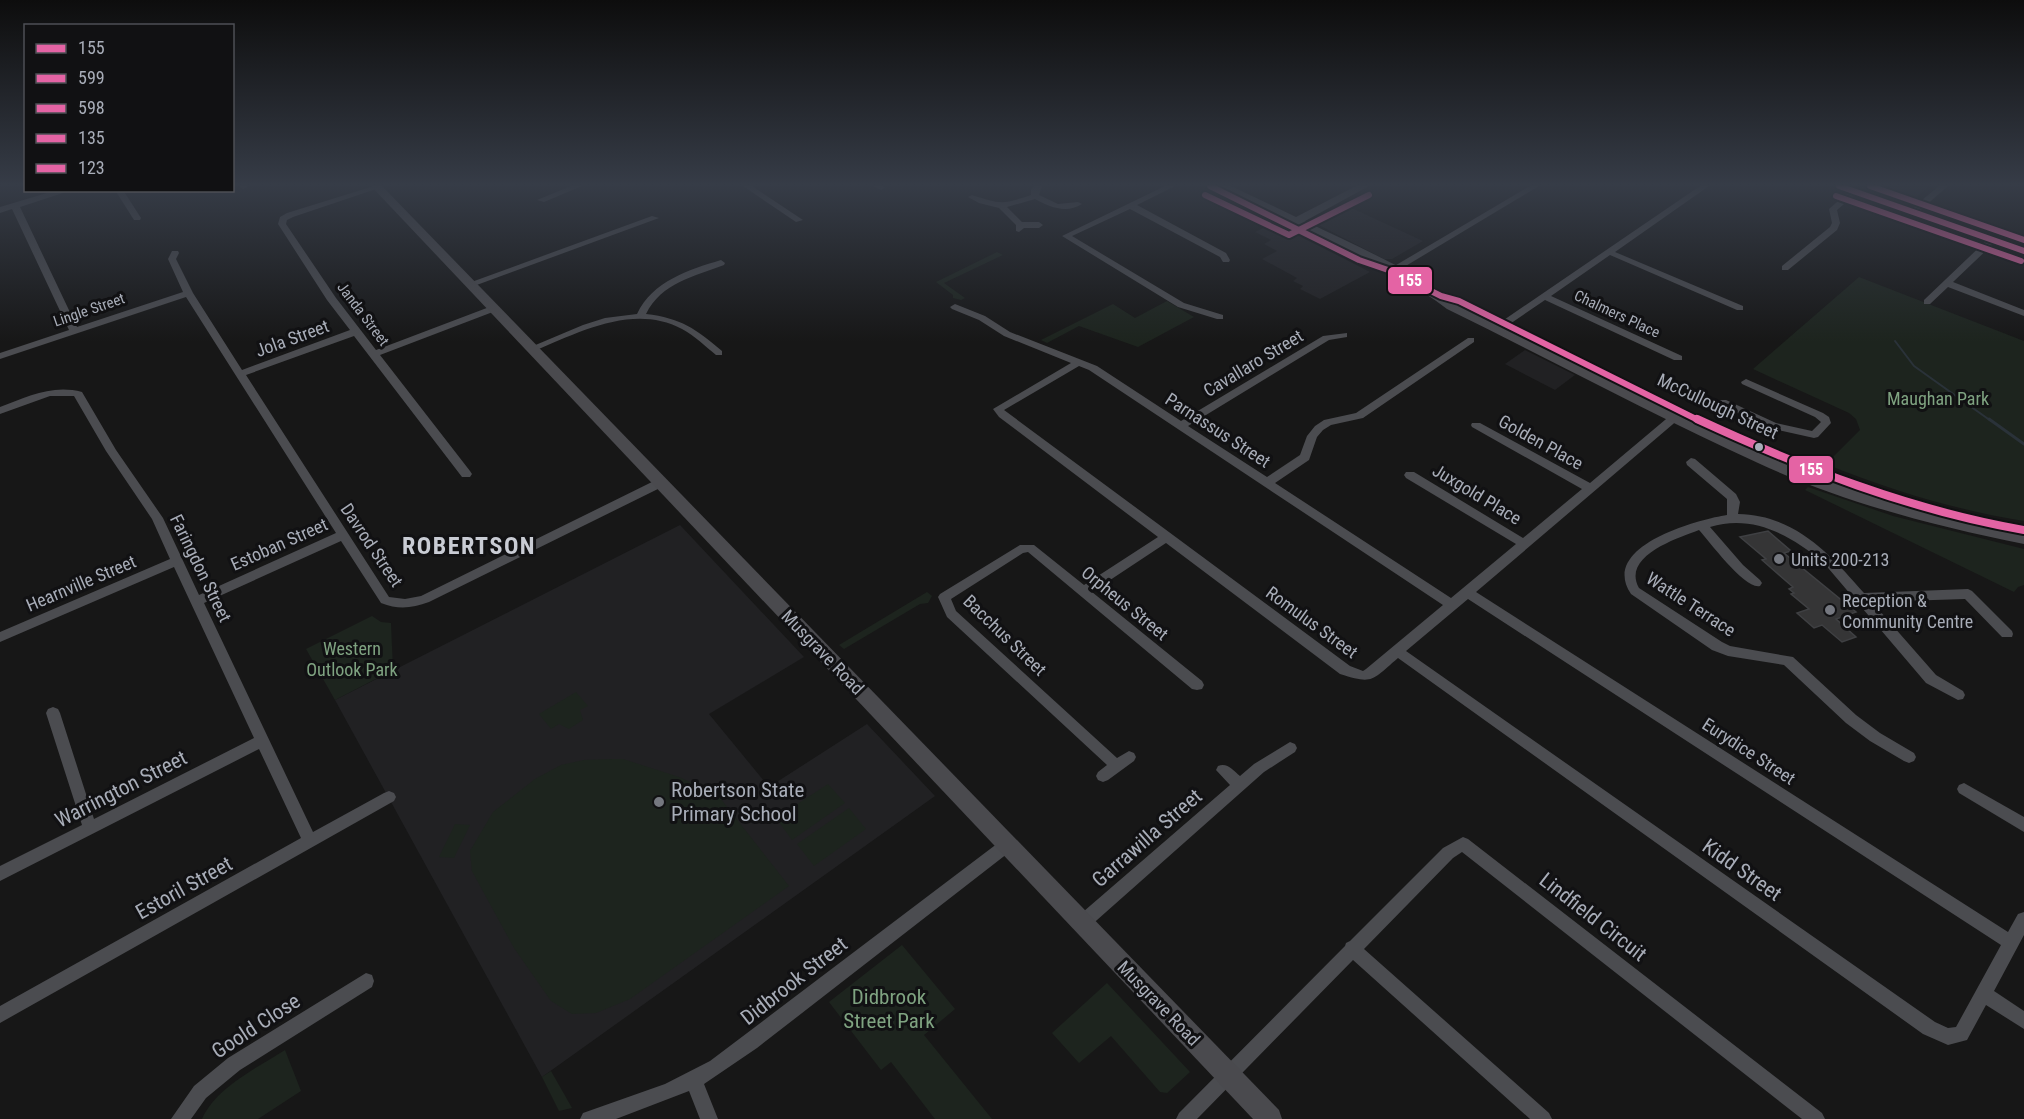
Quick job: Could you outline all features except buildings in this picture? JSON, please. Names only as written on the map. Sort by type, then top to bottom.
[{"type":"street","points":[[30,238],[74,331]]},
{"type":"street","name":"Janda Street","points":[[291,238],[355,332],[466,474]]},
{"type":"street","name":"Musgrave Road","points":[[427,238],[1270,1119]]},
{"type":"street","points":[[471,284],[599,238]]},
{"type":"street","points":[[1070,238],[1181,305],[1220,317]]},
{"type":"street","points":[[1192,238],[1223,255],[1226,260]]},
{"type":"street","name":"McCullough Street","points":[[1320,238],[1359,260],[1391,271],[1441,296],[1452,306],[1501,326],[1678,414],[1764,460],[1852,494],[1972,528],[2024,538]]},
{"type":"street","points":[[1391,271],[1447,238]]},
{"type":"street","points":[[1501,326],[1629,238]]},
{"type":"street","points":[[1785,268],[1821,238]]},
{"type":"street","points":[[1987,238],[2024,251]]},
{"type":"street","points":[[1927,302],[1992,240]]},
{"type":"street","points":[[1609,252],[1740,308]]},
{"type":"street","name":"Davrod Street","points":[[175,253],[171,259],[188,293],[385,600],[396,604],[409,604],[425,599],[660,483]]},
{"type":"street","points":[[641,315],[655,292],[721,263]]},
{"type":"street","points":[[1946,283],[2024,313]]},
{"type":"street","name":"Lingle Street","points":[[0,356],[188,293]]},
{"type":"street","name":"Chalmers Place","points":[[1544,296],[1678,358]]},
{"type":"street","name":"Parnassus Street","points":[[955,307],[982,318],[1007,334],[1093,368],[1452,605]]},
{"type":"street","points":[[374,354],[495,308]]},
{"type":"street","points":[[531,349],[614,317],[641,315],[681,325],[720,353]]},
{"type":"street","name":"Jola Street","points":[[240,374],[355,332]]},
{"type":"street","name":"Cavallaro Street","points":[[1181,426],[1326,339],[1344,335]]},
{"type":"street","points":[[1268,483],[1305,457],[1312,436],[1319,428],[1328,422],[1359,416],[1471,340]]},
{"type":"street","name":"Romulus Street","points":[[1079,362],[998,409],[1345,670],[1363,676],[1371,673],[1678,414]]},
{"type":"street","points":[[1722,402],[1773,426],[1814,435],[1826,423],[1825,419],[1819,415],[1746,382]]},
{"type":"street","name":"Faringdon Street","points":[[0,411],[66,390],[78,394],[111,451],[157,518],[310,841]]},
{"type":"street","name":"McCullough Street","points":[[1678,414],[1803,467],[1857,487],[1929,510],[2024,531]]},
{"type":"street","name":"Golden Place","points":[[1476,425],[1590,488]]},
{"type":"street","points":[[1691,462],[1732,497],[1734,502],[1732,518]]},
{"type":"street","name":"Juxgold Place","points":[[1410,475],[1524,544]]},
{"type":"street","points":[[1756,583],[1739,568],[1701,524],[1732,518],[1769,524],[1812,545],[1827,559],[1931,680],[1958,695]]},
{"type":"street","name":"Wattle Terrace","points":[[1701,524],[1644,551],[1628,576],[1628,583],[1635,591],[1717,646],[1728,651],[1788,661],[1851,719],[1875,737],[1909,757]]},
{"type":"street","name":"Estoban Street","points":[[197,601],[343,535]]},
{"type":"street","points":[[1083,592],[1166,537]]},
{"type":"street","name":"Orpheus Street","points":[[1030,548],[1197,685]]},
{"type":"street","name":"Bacchus Street","points":[[1030,548],[1020,549],[950,591],[944,597],[946,607],[1116,766]]},
{"type":"street","name":"Hearnville Street","points":[[0,637],[176,561]]},
{"type":"street","name":"Eurydice Street","points":[[1467,592],[2011,943]]},
{"type":"street","points":[[1861,598],[1968,594],[2007,634]]},
{"type":"street","name":"Kidd Street","points":[[1396,651],[1929,1028],[1948,1037],[1960,1034],[2024,919]]},
{"type":"street","points":[[53,713],[90,828]]},
{"type":"street","name":"Warrington Street","points":[[0,874],[262,741]]},
{"type":"street","name":"Garrawilla Street","points":[[1082,923],[1259,768],[1290,748]]},
{"type":"street","points":[[1103,776],[1129,757]]},
{"type":"street","points":[[1223,770],[1240,784]]},
{"type":"street","points":[[1964,789],[2024,825]]},
{"type":"street","name":"Estoril Street","points":[[0,1015],[389,797]]},
{"type":"street","name":"Lindfield Circuit","points":[[1185,1119],[1448,853],[1463,844],[1816,1119]]},
{"type":"street","name":"Didbrook Street","points":[[589,1119],[627,1107],[694,1080],[751,1042],[1007,845]]},
{"type":"street","points":[[1353,948],[1543,1119]]},
{"type":"street","name":"Goold Close","points":[[180,1119],[200,1092],[234,1064],[366,981]]},
{"type":"street","points":[[1984,994],[2024,1021]]},
{"type":"street","points":[[694,1080],[709,1119]]},
{"type":"shaded area","points":[[1267,238],[1303,238],[1370,272],[1320,299],[1300,289],[1303,286],[1293,281],[1297,278],[1262,259],[1277,251],[1264,244],[1271,240]]},
{"type":"shaded area","points":[[1344,238],[1417,238],[1423,241],[1392,259],[1384,259]]},
{"type":"shaded area","points":[[1525,350],[1575,375],[1555,390],[1505,364]]},
{"type":"shaded area","name":"Robertson State Primary School","points":[[680,525],[804,657],[709,714],[769,787],[867,724],[935,796],[542,1077],[335,700]]},
{"type":"green space","points":[[997,252],[1003,255],[944,283],[965,298],[961,300],[953,298],[953,295],[936,282]]},
{"type":"green space","name":"Maughan Park","points":[[1859,277],[2024,341],[2024,521],[1923,498],[1826,464],[1860,430],[1856,419],[1849,413],[1753,369]]},
{"type":"green space","points":[[1167,301],[1194,317],[1138,347],[1079,326],[1047,343],[1041,340],[1113,304],[1135,318]]},
{"type":"green space","points":[[1808,487],[1893,516],[2024,549],[2024,585],[2018,587],[2014,592],[1805,490]]},
{"type":"green space","points":[[927,592],[932,596],[928,603],[920,604],[844,649],[839,645]]},
{"type":"green space","name":"Western Outlook Park","points":[[372,616],[381,622],[391,623],[393,670],[335,700],[306,649]]},
{"type":"green space","points":[[576,692],[588,706],[580,710],[583,720],[569,729],[559,724],[551,729],[539,714]]},
{"type":"green space","points":[[623,759],[679,777],[717,794],[789,886],[630,999],[596,1013],[572,1014],[551,1001],[514,948],[472,871],[470,851],[493,812],[535,779],[561,765],[584,760]]},
{"type":"green space","points":[[828,784],[845,803],[792,840],[776,818]]},
{"type":"green space","points":[[849,808],[866,829],[814,866],[797,844]]},
{"type":"green space","points":[[455,824],[470,825],[454,858],[439,857]]},
{"type":"green space","name":"Didbrook Street Park","points":[[902,945],[955,1009],[924,1035],[992,1119],[935,1119],[891,1062],[881,1070],[829,1002]]},
{"type":"green space","points":[[1107,983],[1190,1072],[1167,1093],[1160,1092],[1111,1036],[1079,1063],[1052,1033]]},
{"type":"green space","points":[[285,1050],[301,1091],[258,1119],[202,1119],[208,1108],[227,1088]]},
{"type":"green space","points":[[551,1071],[572,1108],[559,1111],[542,1077]]},
{"type":"waterway","points":[[1895,341],[1914,366],[1991,421]]},
{"type":"waterway","points":[[1989,419],[2024,444]]},
{"type":"transit line","name":"155","points":[[1315,238],[1359,260],[1391,271],[1441,296],[1459,301],[1628,386],[1799,465],[1918,507],[2024,530]]},
{"type":"transit line","name":"598","points":[[1956,238],[2021,261]]},
{"type":"transit line","name":"599","points":[[1988,238],[2024,251]]},
{"type":"transit line","name":"135","points":[[2019,238],[2024,240]]},
{"type":"place","name":"Units 200-213","points":[[1779,559]]},
{"type":"place","name":"Reception & Community Centre","points":[[1830,610]]},
{"type":"place","name":"Robertson State Primary School","points":[[659,802]]},
{"type":"district","name":"ROBERTSON","points":[[469,546]]}]
